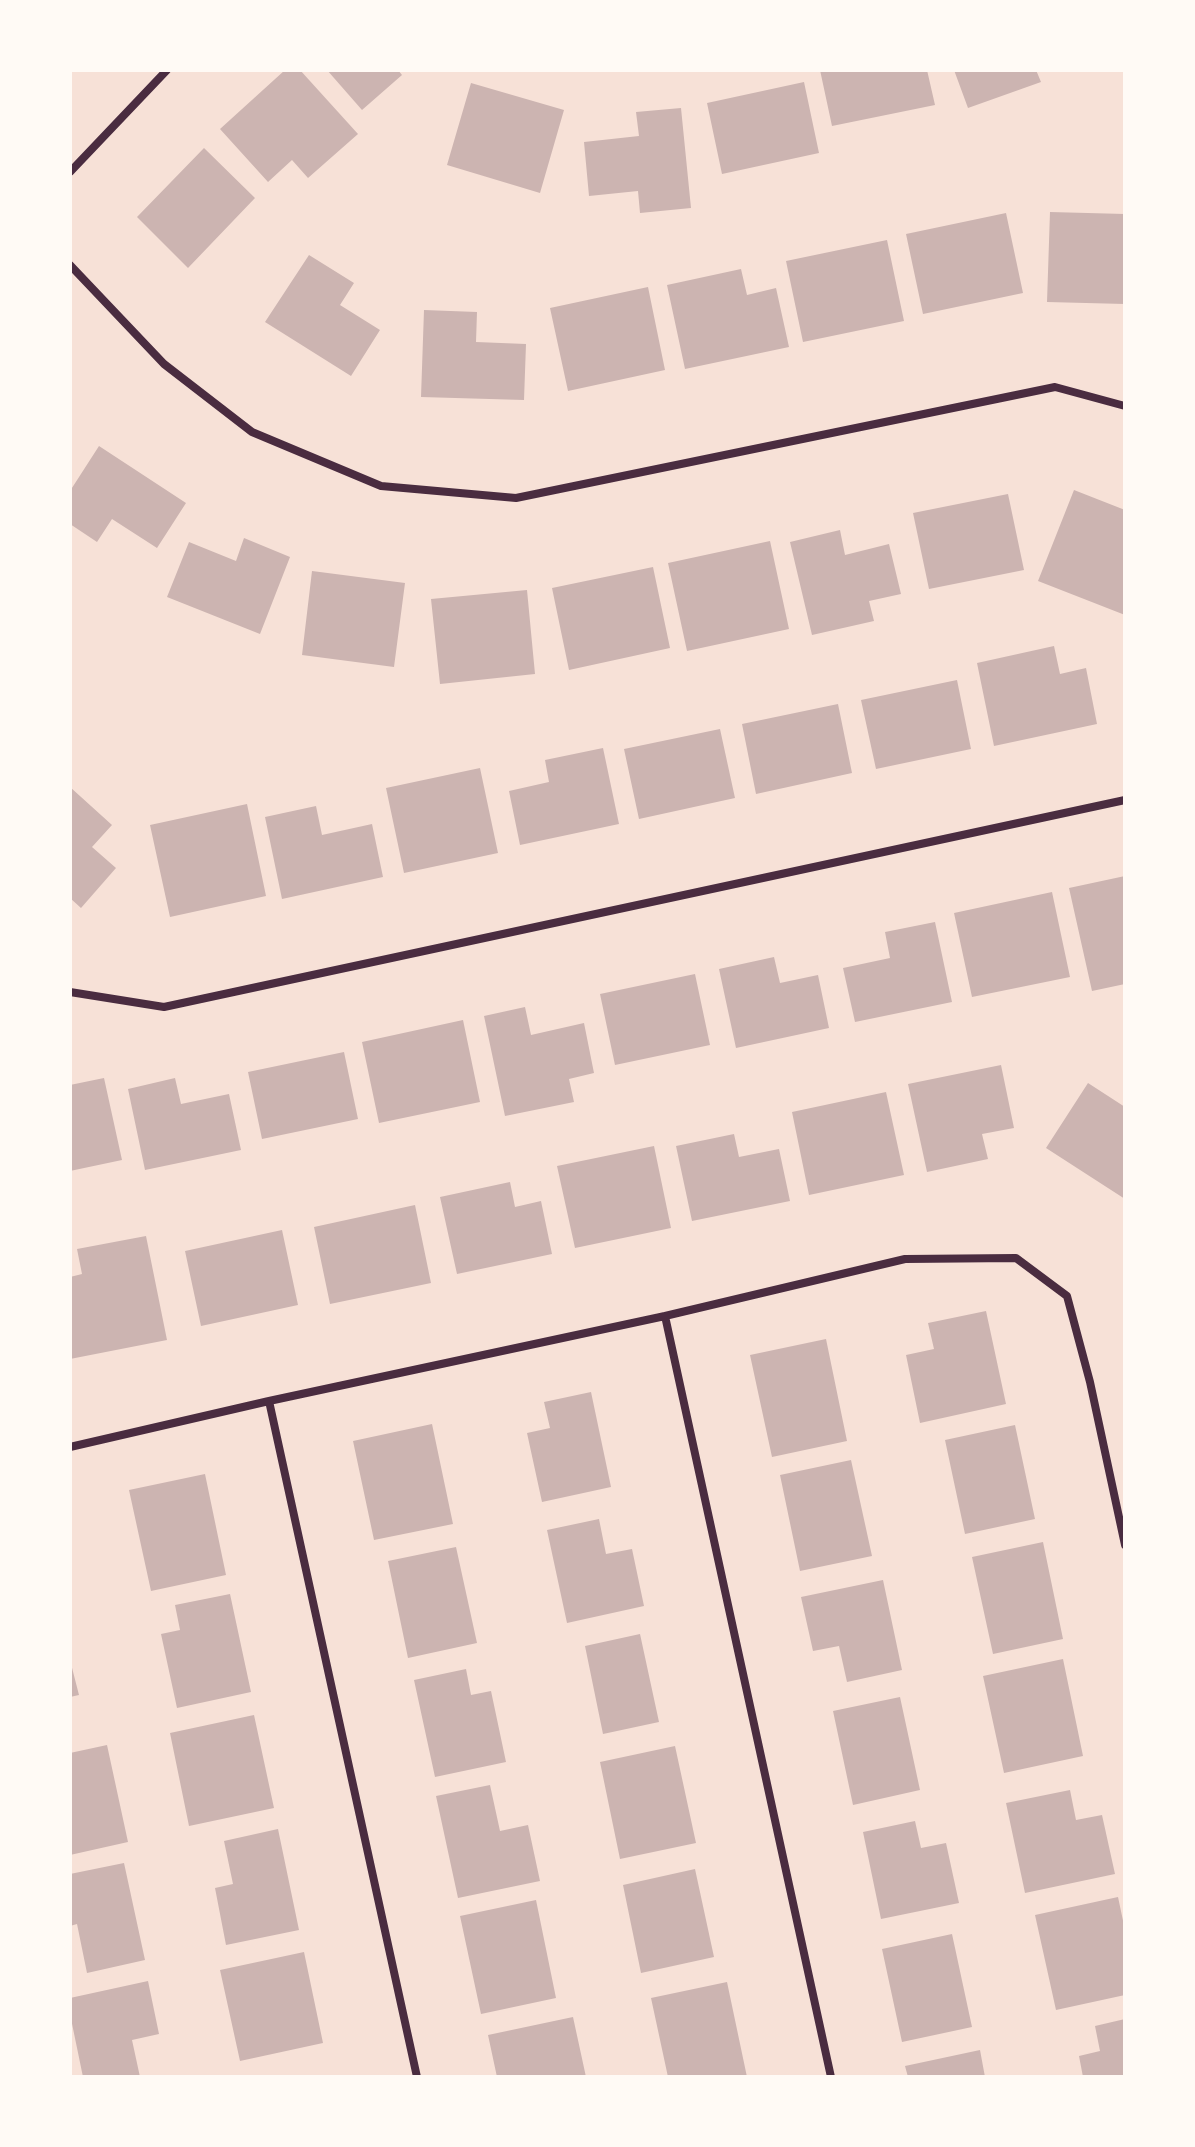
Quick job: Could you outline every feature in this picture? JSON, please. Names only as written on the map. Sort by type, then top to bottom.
[{"type":"street","points":[[70,172],[167,70]]},
{"type":"street","points":[[70,265],[164,364],[252,432],[381,486],[516,498],[1055,387],[1125,406]]},
{"type":"street","points":[[70,992],[164,1007],[1125,800]]},
{"type":"street","points":[[70,1447],[665,1316],[905,1259],[1016,1258],[1067,1296],[1090,1382],[1125,1545]]},
{"type":"street","points":[[665,1316],[831,2077]]},
{"type":"street","points":[[269,1401],[417,2077]]},
{"type":"building","points":[[285,70],[300,70],[358,134],[308,178],[292,160],[268,182],[220,129]]},
{"type":"building","points":[[327,70],[398,70],[402,75],[362,110]]},
{"type":"building","points":[[820,70],[927,70],[935,105],[832,126]]},
{"type":"building","points":[[954,70],[1036,70],[1041,82],[968,108]]},
{"type":"building","points":[[804,82],[819,153],[722,174],[707,103]]},
{"type":"building","points":[[471,83],[564,110],[540,193],[447,165]]},
{"type":"building","points":[[681,108],[691,208],[640,213],[638,191],[589,196],[584,142],[639,136],[636,112]]},
{"type":"building","points":[[204,148],[255,198],[188,268],[137,217]]},
{"type":"building","points":[[1050,212],[1125,214],[1125,304],[1047,302]]},
{"type":"building","points":[[1006,213],[1023,293],[923,314],[906,234]]},
{"type":"building","points":[[887,240],[904,321],[803,342],[786,261]]},
{"type":"building","points":[[309,255],[354,283],[340,305],[380,330],[351,376],[265,322]]},
{"type":"building","points":[[741,269],[747,295],[776,288],[789,347],[685,369],[667,285]]},
{"type":"building","points":[[648,287],[665,370],[568,391],[550,308]]},
{"type":"building","points":[[424,310],[477,312],[476,342],[526,344],[524,400],[421,397]]},
{"type":"building","points":[[99,446],[186,503],[157,548],[112,519],[97,542],[70,524],[70,491]]},
{"type":"building","points":[[1074,490],[1125,510],[1125,615],[1038,581]]},
{"type":"building","points":[[1008,494],[1024,570],[929,589],[913,513]]},
{"type":"building","points":[[840,530],[845,555],[889,544],[901,594],[869,601],[874,621],[812,635],[790,542]]},
{"type":"building","points":[[244,538],[290,557],[260,634],[167,597],[189,542],[236,561]]},
{"type":"building","points":[[770,541],[789,629],[687,651],[668,563]]},
{"type":"building","points":[[653,567],[670,648],[569,670],[552,588]]},
{"type":"building","points":[[312,571],[405,583],[394,667],[302,655]]},
{"type":"building","points":[[527,590],[535,674],[440,684],[431,599]]},
{"type":"building","points":[[1054,646],[1060,674],[1086,668],[1097,724],[994,746],[977,663]]},
{"type":"building","points":[[957,680],[971,749],[876,769],[861,700]]},
{"type":"building","points":[[838,704],[852,773],[756,794],[742,724]]},
{"type":"building","points":[[720,729],[735,798],[639,819],[624,749]]},
{"type":"building","points":[[603,748],[619,824],[520,845],[509,791],[549,782],[545,760]]},
{"type":"building","points":[[480,768],[498,853],[404,873],[386,788]]},
{"type":"building","points":[[70,787],[112,825],[92,847],[116,868],[81,908],[70,898]]},
{"type":"building","points":[[247,804],[266,896],[170,917],[150,825]]},
{"type":"building","points":[[316,806],[322,835],[372,824],[383,877],[282,899],[265,817]]},
{"type":"building","points":[[1125,876],[1125,984],[1092,991],[1069,888]]},
{"type":"building","points":[[1052,892],[1070,977],[972,997],[954,913]]},
{"type":"building","points":[[935,922],[952,1002],[855,1022],[843,968],[890,958],[885,932]]},
{"type":"building","points":[[774,957],[780,983],[818,975],[829,1028],[736,1048],[719,969]]},
{"type":"building","points":[[695,974],[710,1045],[615,1065],[600,994]]},
{"type":"building","points":[[525,1007],[531,1035],[584,1023],[594,1073],[569,1079],[574,1102],[505,1116],[484,1016]]},
{"type":"building","points":[[463,1020],[480,1102],[379,1123],[362,1042]]},
{"type":"building","points":[[344,1052],[358,1119],[262,1139],[248,1072]]},
{"type":"building","points":[[1001,1065],[1014,1128],[982,1134],[988,1159],[927,1172],[908,1084]]},
{"type":"building","points":[[104,1078],[122,1160],[70,1171],[70,1085]]},
{"type":"building","points":[[175,1078],[181,1104],[229,1094],[241,1150],[145,1170],[128,1089]]},
{"type":"building","points":[[1088,1083],[1125,1107],[1125,1199],[1046,1148]]},
{"type":"building","points":[[886,1092],[904,1175],[809,1195],[792,1112]]},
{"type":"building","points":[[734,1134],[739,1157],[779,1149],[790,1201],[692,1221],[676,1146]]},
{"type":"building","points":[[654,1146],[671,1228],[575,1248],[557,1166]]},
{"type":"building","points":[[510,1182],[515,1207],[541,1201],[552,1254],[457,1274],[440,1197]]},
{"type":"building","points":[[415,1205],[431,1283],[330,1304],[314,1227]]},
{"type":"building","points":[[282,1230],[298,1305],[201,1326],[185,1251]]},
{"type":"building","points":[[146,1236],[167,1340],[70,1359],[70,1277],[82,1274],[77,1249]]},
{"type":"building","points":[[986,1311],[1006,1404],[920,1423],[906,1355],[934,1349],[928,1323]]},
{"type":"building","points":[[826,1339],[847,1441],[772,1457],[750,1355]]},
{"type":"building","points":[[591,1392],[611,1487],[542,1502],[527,1433],[550,1428],[544,1402]]},
{"type":"building","points":[[432,1424],[453,1524],[374,1540],[353,1441]]},
{"type":"building","points":[[1015,1425],[1035,1519],[965,1534],[945,1440]]},
{"type":"building","points":[[851,1460],[872,1556],[800,1571],[780,1475]]},
{"type":"building","points":[[205,1474],[226,1575],[151,1591],[129,1490]]},
{"type":"building","points":[[599,1519],[606,1554],[632,1549],[644,1606],[567,1623],[547,1530]]},
{"type":"building","points":[[1043,1542],[1063,1639],[993,1654],[972,1557]]},
{"type":"building","points":[[456,1547],[477,1643],[408,1658],[388,1561]]},
{"type":"building","points":[[883,1580],[902,1670],[847,1682],[839,1646],[813,1651],[801,1597]]},
{"type":"building","points":[[230,1594],[251,1692],[177,1708],[161,1634],[180,1630],[175,1605]]},
{"type":"building","points":[[640,1634],[659,1722],[603,1734],[585,1646]]},
{"type":"building","points":[[1063,1659],[1083,1756],[1004,1773],[983,1676]]},
{"type":"building","points":[[70,1660],[79,1695],[70,1697]]},
{"type":"building","points":[[466,1669],[471,1695],[491,1691],[506,1762],[435,1777],[414,1680]]},
{"type":"building","points":[[900,1697],[920,1790],[853,1805],[833,1711]]},
{"type":"building","points":[[254,1715],[274,1808],[189,1826],[170,1733]]},
{"type":"building","points":[[107,1745],[128,1842],[70,1855],[70,1753]]},
{"type":"building","points":[[675,1746],[696,1843],[620,1859],[600,1762]]},
{"type":"building","points":[[490,1785],[500,1831],[528,1825],[540,1881],[458,1898],[436,1796]]},
{"type":"building","points":[[1070,1790],[1076,1820],[1102,1815],[1115,1874],[1025,1893],[1006,1803]]},
{"type":"building","points":[[915,1821],[921,1848],[946,1843],[959,1903],[881,1919],[863,1832]]},
{"type":"building","points":[[278,1829],[299,1930],[226,1945],[215,1888],[233,1884],[224,1841]]},
{"type":"building","points":[[124,1863],[145,1960],[87,1973],[77,1924],[70,1926],[70,1874]]},
{"type":"building","points":[[695,1869],[714,1957],[641,1973],[623,1885]]},
{"type":"building","points":[[1118,1897],[1125,1930],[1125,1995],[1056,2010],[1035,1915]]},
{"type":"building","points":[[536,1900],[556,1998],[481,2014],[460,1916]]},
{"type":"building","points":[[952,1934],[972,2027],[902,2042],[882,1949]]},
{"type":"building","points":[[304,1952],[323,2043],[240,2061],[220,1970]]},
{"type":"building","points":[[148,1981],[159,2034],[132,2040],[140,2077],[83,2077],[70,2014],[70,1998]]},
{"type":"building","points":[[727,1982],[747,2077],[668,2077],[651,1998]]},
{"type":"building","points":[[573,2017],[586,2077],[497,2077],[488,2035]]},
{"type":"building","points":[[1125,2019],[1125,2077],[1083,2077],[1079,2056],[1100,2051],[1095,2026]]},
{"type":"building","points":[[980,2050],[985,2077],[908,2077],[905,2066]]}]
